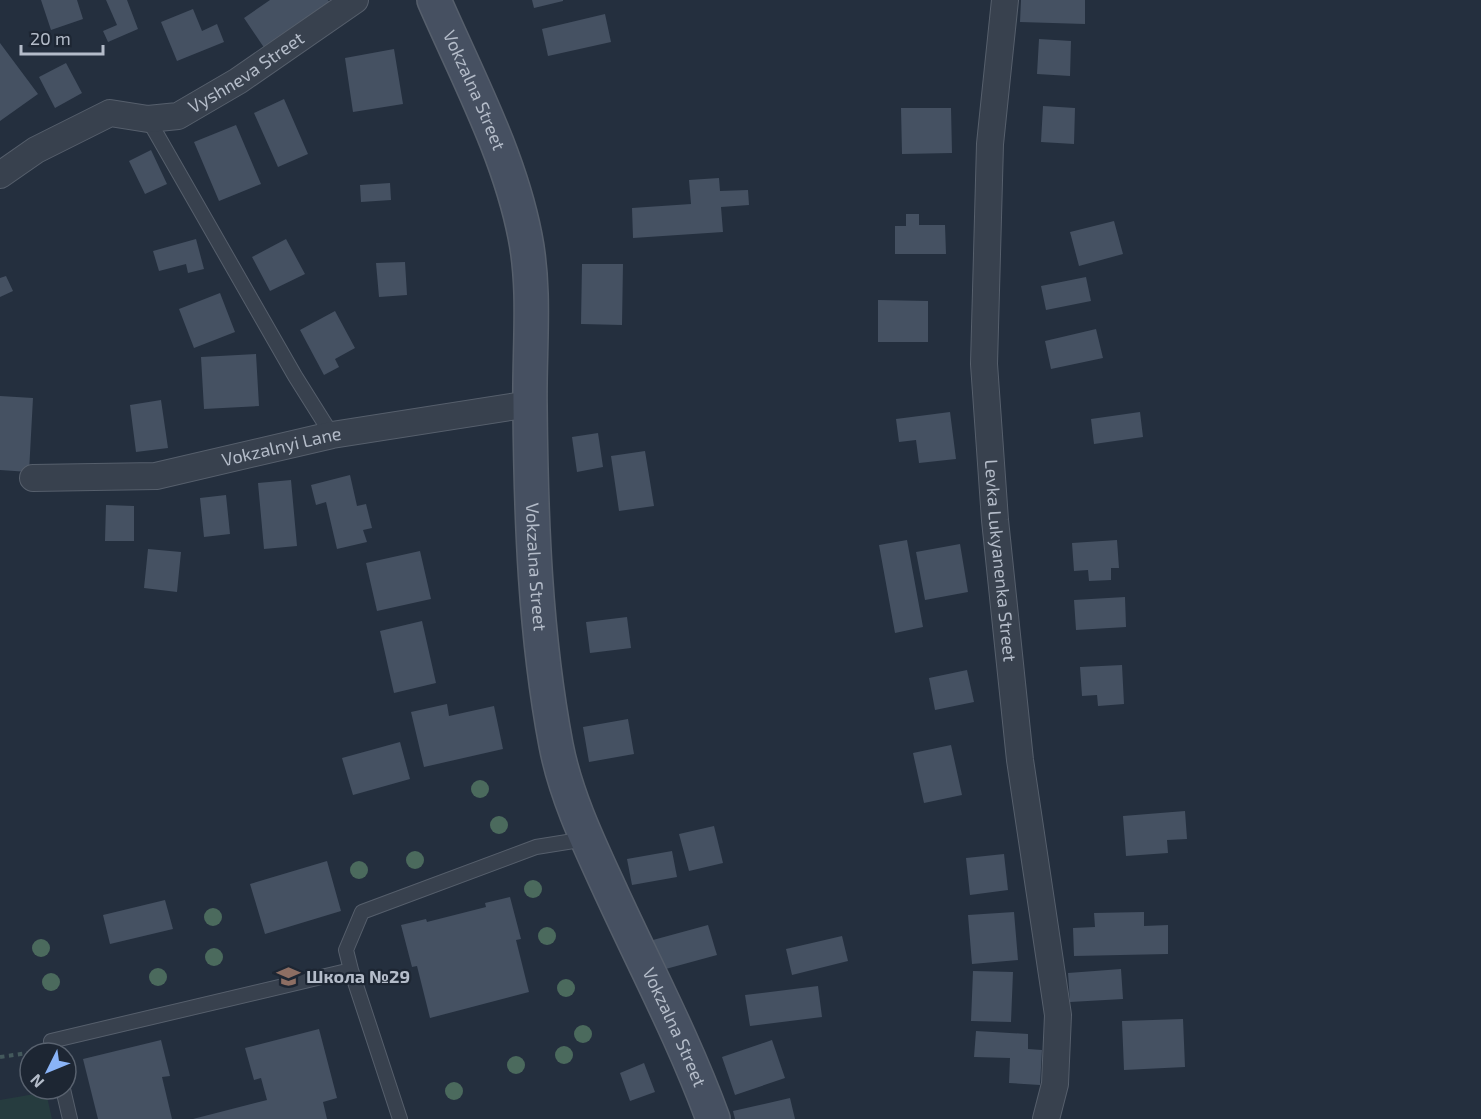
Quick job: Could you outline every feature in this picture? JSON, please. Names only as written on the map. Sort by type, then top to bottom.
[{"type":"street","name":"Vyshneva Street","points":[[0,176],[36,150],[110,113],[148,119],[178,116],[238,81],[355,0]]},
{"type":"street","name":"Vokzalna Street","points":[[434,0],[505,166],[525,236],[532,322],[530,404],[533,522],[540,627],[557,747],[572,802],[586,839],[671,1022],[712,1119]]},
{"type":"street","name":"Levka Lukyanenka Street","points":[[1005,0],[990,144],[984,364],[995,520],[1020,760],[1058,1015],[1055,1084],[1046,1119]]},
{"type":"street","name":"Vokzalnyi Lane","points":[[33,478],[156,476],[332,435],[530,404]]},
{"type":"lane","points":[[148,119],[295,376],[332,435]]},
{"type":"lane","points":[[400,1119],[346,950],[362,912],[536,847],[586,839]]},
{"type":"lane","points":[[51,1041],[351,970]]},
{"type":"lane","points":[[66,1101],[70,1119]]},
{"type":"path","points":[[0,1057],[18,1055]]},
{"type":"green space","points":[[18,1097],[18,1101],[48,1101],[52,1119],[0,1119],[0,1100]]},
{"type":"building","points":[[41,0],[77,0],[83,19],[51,30]]},
{"type":"building","points":[[106,0],[127,0],[138,29],[108,42],[103,31],[117,25]]},
{"type":"building","points":[[270,0],[328,0],[331,5],[265,49],[244,18]]},
{"type":"building","points":[[532,0],[563,0],[563,1],[534,8]]},
{"type":"building","points":[[1021,0],[1085,0],[1085,24],[1020,22]]},
{"type":"building","points":[[193,9],[202,31],[217,24],[224,42],[177,61],[161,22]]},
{"type":"building","points":[[605,14],[611,42],[548,56],[542,29]]},
{"type":"building","points":[[1039,39],[1071,41],[1070,76],[1037,74]]},
{"type":"building","points":[[0,43],[38,94],[0,121]]},
{"type":"building","points":[[394,49],[403,104],[353,112],[345,58]]},
{"type":"building","points":[[66,63],[82,93],[55,108],[39,77]]},
{"type":"building","points":[[284,99],[308,154],[278,167],[254,113]]},
{"type":"building","points":[[1043,106],[1075,108],[1074,144],[1041,142]]},
{"type":"building","points":[[901,108],[951,108],[952,153],[902,154]]},
{"type":"building","points":[[236,125],[261,184],[219,201],[194,142]]},
{"type":"building","points":[[151,150],[167,184],[145,194],[129,161]]},
{"type":"building","points":[[719,178],[720,191],[748,190],[749,205],[721,207],[723,232],[633,238],[632,208],[691,204],[689,180]]},
{"type":"building","points":[[390,183],[391,200],[361,202],[360,185]]},
{"type":"building","points":[[906,214],[919,214],[919,225],[945,225],[946,254],[895,254],[895,226],[906,226]]},
{"type":"building","points":[[1114,221],[1123,254],[1079,266],[1070,232]]},
{"type":"building","points":[[196,239],[204,269],[188,273],[186,264],[159,271],[153,251]]},
{"type":"building","points":[[286,239],[305,274],[270,291],[252,257]]},
{"type":"building","points":[[405,262],[407,295],[379,297],[376,263]]},
{"type":"building","points":[[582,264],[623,264],[622,325],[581,324]]},
{"type":"building","points":[[6,276],[13,291],[0,297],[0,278]]},
{"type":"building","points":[[1086,277],[1091,301],[1046,310],[1041,286]]},
{"type":"building","points":[[220,293],[235,332],[194,348],[179,309]]},
{"type":"building","points":[[878,300],[928,301],[928,342],[878,342]]},
{"type":"building","points":[[335,311],[355,348],[335,359],[339,367],[324,375],[300,330]]},
{"type":"building","points":[[1096,329],[1103,358],[1051,369],[1045,341]]},
{"type":"building","points":[[256,354],[259,406],[204,409],[201,357]]},
{"type":"building","points":[[0,396],[33,398],[29,472],[0,470]]},
{"type":"building","points":[[161,400],[168,448],[136,452],[130,405]]},
{"type":"building","points":[[950,412],[956,459],[919,463],[916,440],[899,442],[896,419]]},
{"type":"building","points":[[1140,412],[1143,437],[1094,444],[1091,419]]},
{"type":"building","points":[[598,433],[603,467],[577,472],[572,437]]},
{"type":"building","points":[[645,451],[654,506],[619,511],[611,456]]},
{"type":"building","points":[[350,475],[357,506],[366,504],[372,528],[363,530],[367,542],[337,549],[326,502],[316,505],[311,485]]},
{"type":"building","points":[[291,480],[297,546],[264,549],[258,483]]},
{"type":"building","points":[[226,495],[230,534],[204,537],[200,498]]},
{"type":"building","points":[[106,505],[134,506],[134,541],[105,541]]},
{"type":"building","points":[[907,540],[923,627],[895,633],[879,545]]},
{"type":"building","points":[[1117,540],[1119,568],[1111,568],[1111,580],[1089,581],[1088,570],[1074,571],[1072,543]]},
{"type":"building","points":[[960,544],[968,592],[925,600],[916,552]]},
{"type":"building","points":[[148,549],[181,552],[177,592],[144,588]]},
{"type":"building","points":[[420,551],[431,599],[377,611],[366,563]]},
{"type":"building","points":[[1125,597],[1126,627],[1076,630],[1074,600]]},
{"type":"building","points":[[627,617],[631,648],[590,653],[586,622]]},
{"type":"building","points":[[422,621],[436,683],[394,693],[380,631]]},
{"type":"building","points":[[1122,665],[1124,704],[1098,706],[1097,695],[1082,696],[1080,667]]},
{"type":"building","points":[[967,670],[974,702],[935,710],[929,678]]},
{"type":"building","points":[[447,704],[449,716],[494,706],[503,749],[424,767],[411,712]]},
{"type":"building","points":[[628,719],[634,754],[589,762],[583,727]]},
{"type":"building","points":[[400,742],[410,779],[353,795],[342,758]]},
{"type":"building","points":[[951,745],[962,795],[924,803],[913,753]]},
{"type":"building","points":[[1185,811],[1187,839],[1167,840],[1168,853],[1126,856],[1123,816]]},
{"type":"building","points":[[714,826],[723,863],[689,871],[679,834]]},
{"type":"building","points":[[672,851],[677,877],[632,885],[627,859]]},
{"type":"building","points":[[1004,854],[1008,890],[970,895],[966,858]]},
{"type":"building","points":[[327,861],[341,911],[265,934],[250,884]]},
{"type":"building","points":[[510,897],[521,939],[516,940],[529,992],[430,1018],[417,966],[412,967],[401,925],[426,919],[427,922],[486,907],[485,903]]},
{"type":"building","points":[[165,900],[173,929],[110,944],[103,915]]},
{"type":"building","points":[[1014,912],[1018,960],[972,964],[968,915]]},
{"type":"building","points":[[1144,912],[1144,926],[1168,925],[1168,954],[1074,956],[1073,928],[1095,927],[1094,913]]},
{"type":"building","points":[[708,925],[717,955],[662,970],[653,940]]},
{"type":"building","points":[[842,936],[848,961],[792,975],[786,949]]},
{"type":"building","points":[[1121,969],[1123,999],[1070,1002],[1068,973]]},
{"type":"building","points":[[973,971],[1013,972],[1011,1022],[971,1021]]},
{"type":"building","points":[[818,986],[822,1017],[750,1026],[745,995]]},
{"type":"building","points":[[1183,1019],[1185,1067],[1124,1070],[1122,1021]]},
{"type":"building","points":[[319,1029],[337,1098],[323,1102],[327,1119],[193,1119],[267,1100],[261,1078],[254,1080],[245,1048]]},
{"type":"building","points":[[976,1031],[1028,1034],[1028,1049],[1042,1050],[1040,1085],[1009,1083],[1010,1058],[974,1057]]},
{"type":"building","points":[[161,1040],[170,1076],[162,1077],[172,1119],[98,1119],[83,1059]]},
{"type":"building","points":[[772,1040],[785,1078],[735,1095],[722,1057]]},
{"type":"building","points":[[644,1063],[655,1092],[630,1101],[620,1073]]},
{"type":"building","points":[[790,1098],[795,1119],[735,1119],[733,1111]]},
{"type":"place","name":"Школа №29","points":[[288,977]]}]
